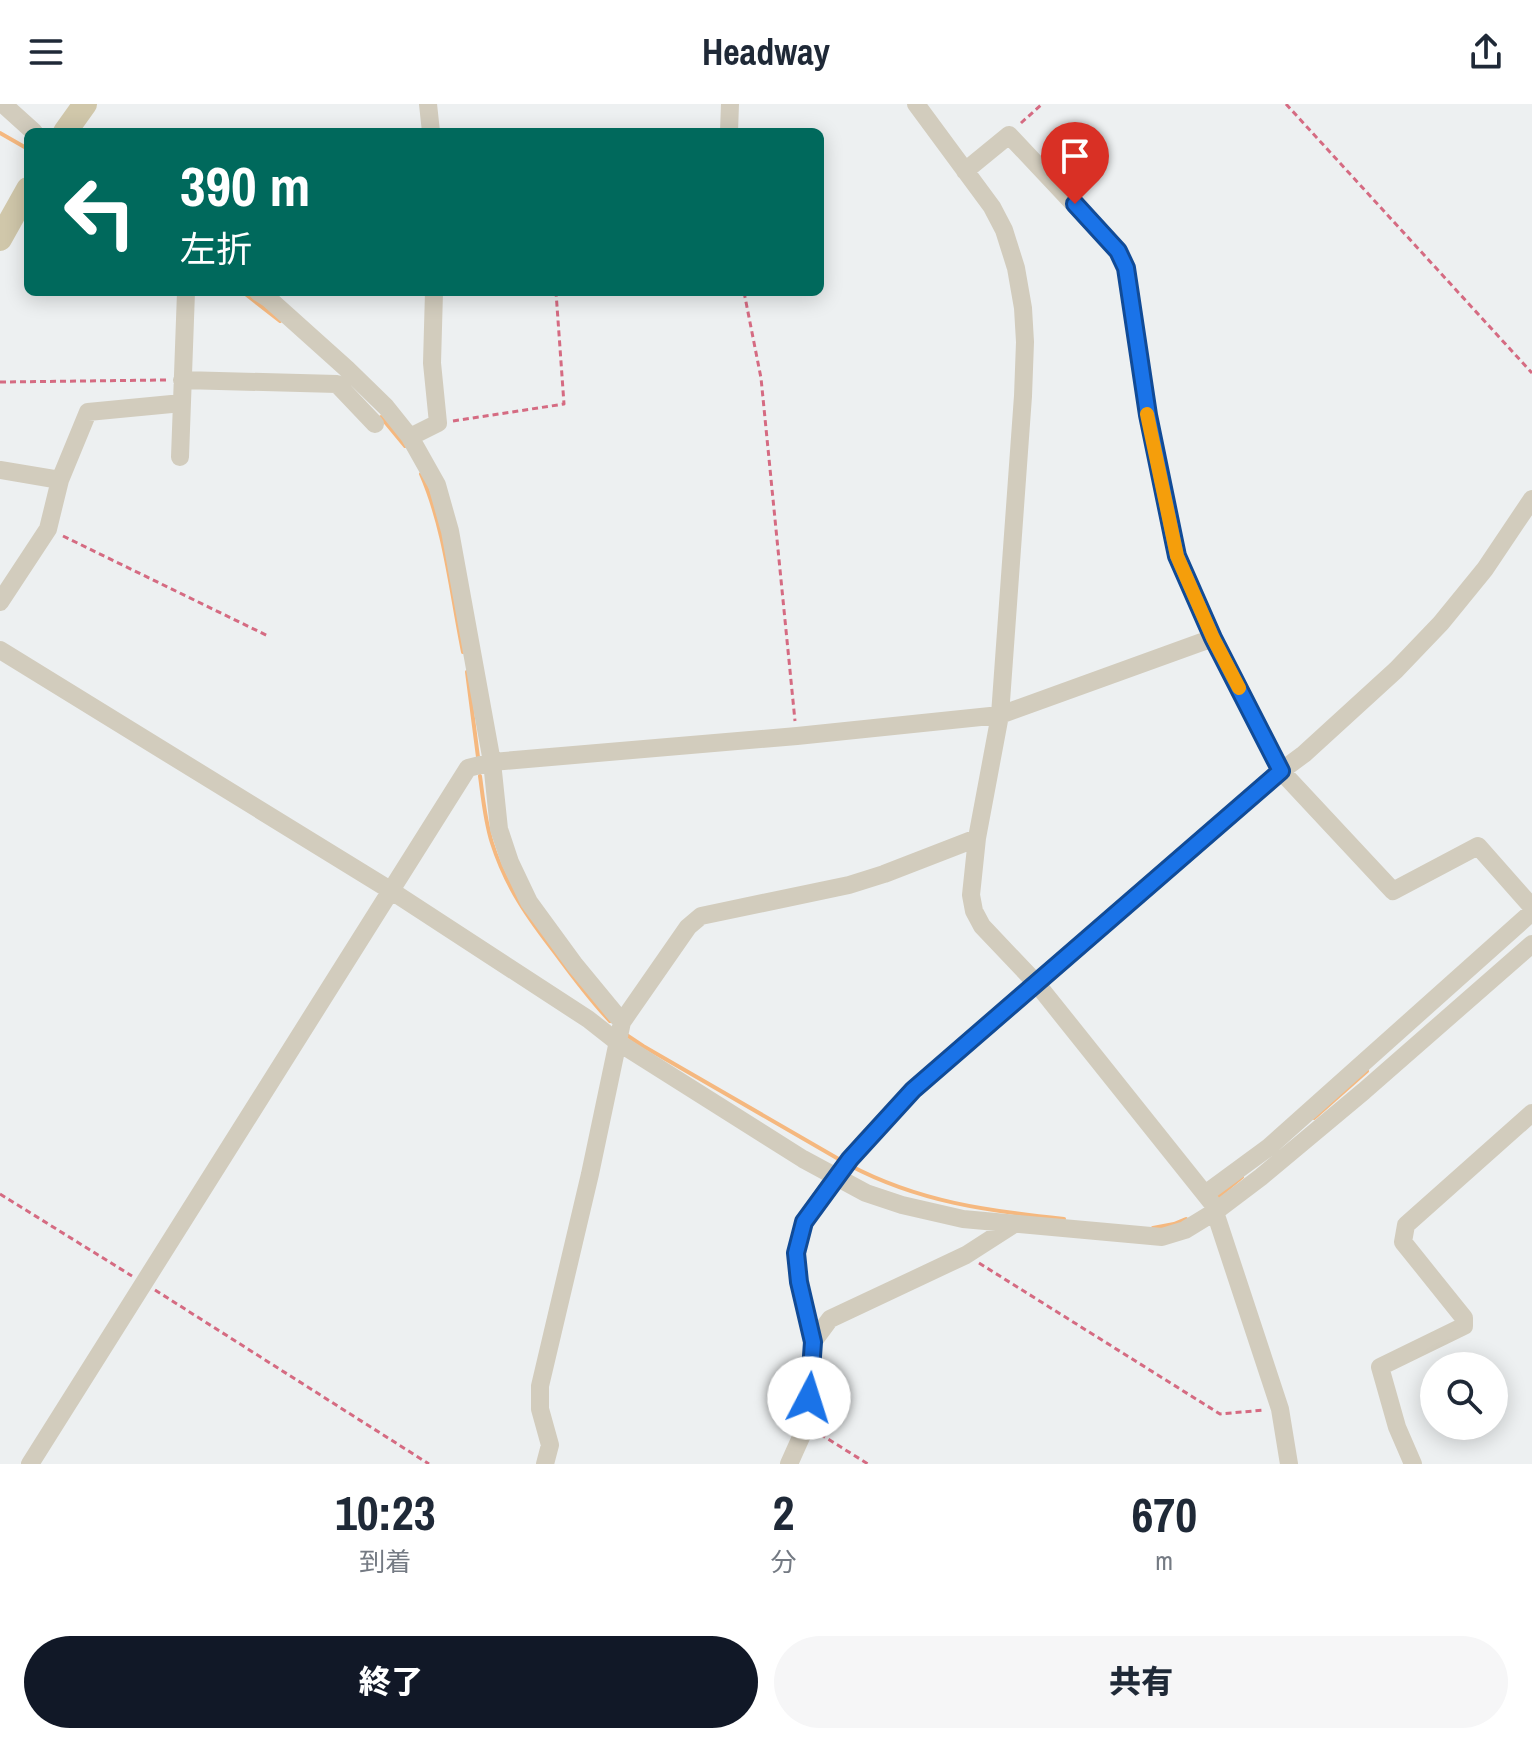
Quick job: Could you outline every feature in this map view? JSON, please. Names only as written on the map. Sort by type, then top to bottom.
[{"type":"main road","points":[[68,128],[85,104]]},
{"type":"main road","points":[[0,239],[24,196]]},
{"type":"street","points":[[3,104],[30,128]]},
{"type":"street","points":[[428,104],[431,128]]},
{"type":"street","points":[[719,104],[730,104],[729,128]]},
{"type":"street","points":[[916,104],[992,207],[1004,230],[1016,268],[1023,308],[1023,396],[1000,715],[977,838],[971,895],[974,911],[982,926],[1037,984],[1216,1211],[1280,1409],[1289,1464]]},
{"type":"street","points":[[965,171],[1009,135],[1118,251],[1126,268],[1148,415],[1177,556],[1213,638],[1281,771],[1393,891],[1478,846],[1532,910],[1269,1147],[1205,1194]]},
{"type":"street","points":[[180,457],[186,296]]},
{"type":"street","points":[[264,296],[386,407],[410,437],[437,485],[450,531],[492,762],[499,829],[510,862],[529,902],[622,1022]]},
{"type":"street","points":[[410,437],[438,423],[432,363],[434,296]]},
{"type":"street","points":[[182,380],[337,384],[370,420],[386,407]]},
{"type":"street","points":[[0,602],[48,529],[60,480],[88,412],[182,403]]},
{"type":"street","points":[[0,470],[60,480]]},
{"type":"street","points":[[789,1464],[806,1426],[813,1342],[799,1282],[796,1253],[804,1222],[836,1176],[913,1090],[1304,754],[1396,670],[1441,623],[1485,569],[1532,499]]},
{"type":"street","points":[[30,1464],[468,768],[492,762],[1000,715],[1213,638]]},
{"type":"street","points":[[0,650],[390,890],[588,1019],[616,1041],[803,1159],[866,1193],[963,1219],[1162,1237],[1185,1230],[1216,1211],[1364,1091],[1532,944]]},
{"type":"street","points":[[545,1464],[550,1445],[540,1409],[540,1386],[622,1022],[688,927],[701,916],[849,885],[977,838]]},
{"type":"street","points":[[1413,1464],[1397,1427],[1380,1367],[1464,1326],[1464,1318],[1403,1242],[1406,1225],[1532,1113]]},
{"type":"street","points":[[813,1342],[830,1319],[966,1255],[1014,1224]]},
{"type":"path","points":[[1009,135],[1042,104]]},
{"type":"path","points":[[1286,104],[1532,373]]},
{"type":"path","points":[[438,423],[564,404],[556,296]]},
{"type":"path","points":[[745,296],[761,378],[797,736]]},
{"type":"path","points":[[0,382],[182,380]]},
{"type":"path","points":[[48,529],[268,636]]},
{"type":"path","points":[[0,1194],[429,1464]]},
{"type":"path","points":[[966,1255],[1220,1414],[1280,1409]]},
{"type":"path","points":[[806,1426],[868,1464]]},
{"type":"waterway","points":[[0,133],[24,147]]},
{"type":"waterway","points":[[248,296],[280,321]]},
{"type":"waterway","points":[[381,417],[405,446]]},
{"type":"waterway","points":[[421,474],[442,539],[463,652]]},
{"type":"waterway","points":[[467,672],[478,757]]},
{"type":"waterway","points":[[480,776],[490,835],[511,888],[546,941],[610,1021]]},
{"type":"waterway","points":[[625,1034],[842,1161]]},
{"type":"waterway","points":[[1314,1118],[1367,1071]]},
{"type":"waterway","points":[[849,1165],[901,1188],[954,1203],[1064,1219]]},
{"type":"waterway","points":[[1219,1196],[1242,1177]]},
{"type":"waterway","points":[[1153,1228],[1186,1219]]},
{"type":"slow traffic","points":[[1147,414],[1177,556],[1239,688]]},
{"type":"route","points":[[809,1398],[813,1342],[799,1282],[796,1253],[804,1222],[836,1176],[913,1090],[1281,771],[1213,638],[1177,556],[1148,415],[1126,268],[1118,251],[1075,204]]}]
